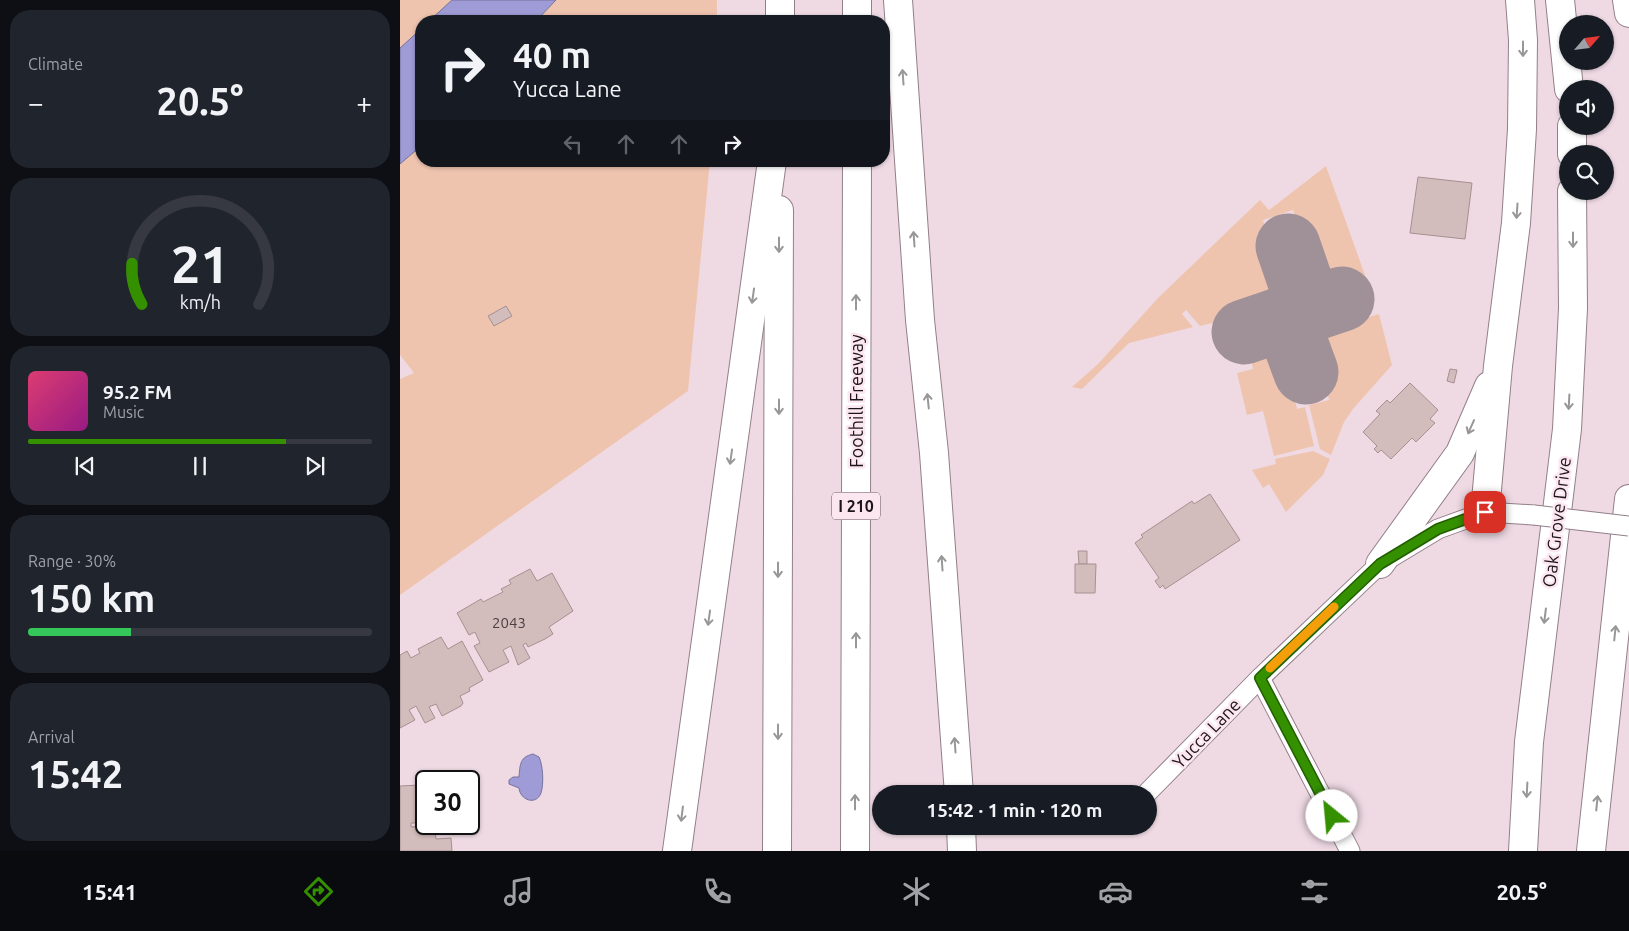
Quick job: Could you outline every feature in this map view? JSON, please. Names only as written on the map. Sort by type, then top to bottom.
[{"type":"main road","points":[[780,0],[780,15]]},
{"type":"main road","points":[[857,0],[857,15]]},
{"type":"main road","points":[[898,0],[920,320],[934,454],[958,785]]},
{"type":"main road","points":[[1485,512],[1498,366],[1516,222],[1522,129],[1523,40],[1520,0]]},
{"type":"main road","points":[[1560,0],[1568,80]]},
{"type":"main road","points":[[1627,0],[1629,13]]},
{"type":"main road","points":[[677,851],[771,167]]},
{"type":"main road","points":[[777,851],[780,167]]},
{"type":"main road","name":"Foothill Freeway","points":[[855,851],[857,167]]},
{"type":"main road","name":"Oak Grove Drive","points":[[1524,851],[1529,742],[1568,429],[1573,308],[1572,200]]},
{"type":"main road","points":[[1380,564],[1460,453],[1498,366]]},
{"type":"main road","points":[[1591,851],[1629,499]]},
{"type":"main road","points":[[961,835],[962,851]]},
{"type":"street","name":"Yucca Lane","points":[[1155,785],[1260,678],[1380,564],[1438,529],[1485,512],[1534,515],[1629,526]]},
{"type":"street","points":[[1260,678],[1350,851]]},
{"type":"shaded area","points":[[400,0],[717,0],[717,15],[415,15],[415,167],[709,167],[688,391],[400,595],[400,379],[414,373],[400,355]]},
{"type":"shaded area","points":[[452,0],[556,0],[542,15],[436,15]]},
{"type":"shaded area","points":[[415,34],[415,151],[400,164],[400,48]]},
{"type":"shaded area","points":[[1326,166],[1366,278],[1339,286],[1340,290],[1315,298],[1309,294],[1293,245],[1303,242],[1293,210],[1263,220],[1272,250],[1283,248],[1299,296],[1296,305],[1242,323],[1240,316],[1200,326],[1186,310],[1182,314],[1193,327],[1129,343],[1082,389],[1072,387],[1098,364],[1158,298],[1260,200],[1269,210]]},
{"type":"shaded area","points":[[1345,308],[1349,323],[1379,314],[1392,365],[1344,422],[1331,455],[1320,449],[1309,405],[1329,400],[1322,369],[1311,371],[1297,332],[1300,323]]},
{"type":"shaded area","points":[[1280,330],[1287,336],[1300,374],[1290,376],[1297,409],[1305,407],[1314,446],[1274,456],[1263,411],[1247,415],[1237,373],[1253,369],[1247,343]]},
{"type":"shaded area","points":[[1313,451],[1330,459],[1323,475],[1286,512],[1269,484],[1263,488],[1252,470],[1276,464],[1275,459]]},
{"type":"shaded area","points":[[533,754],[539,757],[543,780],[539,797],[528,800],[522,796],[519,788],[509,784],[509,780],[513,777],[519,777],[523,759]]},
{"type":"building","points":[[1418,177],[1472,183],[1465,239],[1410,233]]},
{"type":"building","points":[[506,306],[512,316],[494,326],[488,316]]},
{"type":"building","points":[[1450,369],[1457,370],[1454,383],[1447,381]]},
{"type":"building","points":[[1410,383],[1438,410],[1430,419],[1435,423],[1416,442],[1412,438],[1391,459],[1381,450],[1378,453],[1374,449],[1377,446],[1363,432],[1380,414],[1376,411],[1387,400],[1390,403]]},
{"type":"building","points":[[1210,494],[1240,540],[1165,589],[1163,585],[1160,588],[1155,581],[1159,578],[1135,543],[1143,537],[1141,535],[1192,501],[1194,504]]},
{"type":"building","points":[[1078,551],[1087,551],[1087,564],[1079,564]]},
{"type":"building","points":[[1075,564],[1096,564],[1095,593],[1075,593]]},
{"type":"building","points":[[530,569],[537,581],[552,573],[573,611],[549,627],[553,634],[528,647],[526,643],[523,645],[530,658],[518,665],[511,646],[503,650],[509,662],[489,672],[474,646],[480,643],[475,632],[469,635],[457,613],[481,599],[483,602],[503,592],[501,589],[511,584],[509,580]]},
{"type":"building","points":[[441,637],[448,649],[462,641],[483,680],[469,688],[470,691],[460,696],[463,703],[461,706],[442,716],[436,704],[429,707],[435,718],[425,723],[416,706],[409,710],[415,720],[400,728],[400,655],[407,651],[411,658],[420,653],[418,649]]},
{"type":"building","points":[[415,785],[415,823],[411,823],[411,827],[415,827],[415,835],[436,835],[436,839],[451,838],[452,851],[400,851],[400,786]]},
{"type":"taxiway","points":[[1288,246],[1310,310]]},
{"type":"taxiway","points":[[1244,332],[1342,299]]},
{"type":"taxiway","points":[[1286,318],[1306,372]]},
{"type":"slow traffic","points":[[1270,668],[1334,607]]},
{"type":"route","points":[[1332,816],[1260,678],[1380,564],[1438,529],[1485,512]]}]
